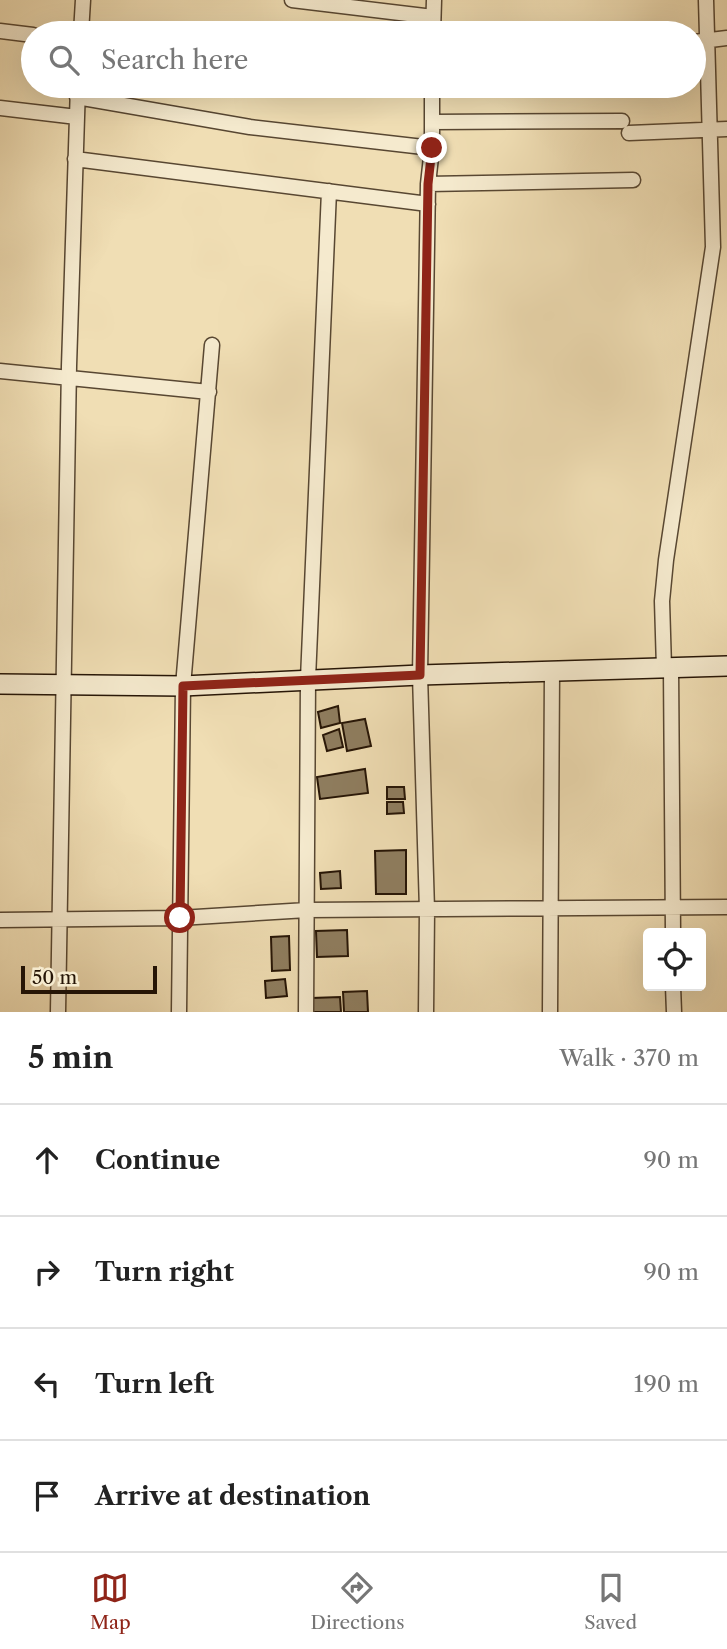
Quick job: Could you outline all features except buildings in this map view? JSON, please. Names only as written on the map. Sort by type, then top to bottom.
[{"type":"street","points":[[82,21],[83,0]]},
{"type":"street","points":[[292,0],[433,17]]},
{"type":"street","points":[[433,21],[434,0]]},
{"type":"street","points":[[703,21],[706,0]]},
{"type":"street","points":[[0,32],[21,34]]},
{"type":"street","points":[[706,40],[727,38]]},
{"type":"street","points":[[673,928],[667,668],[662,601],[713,247],[711,130],[706,86]]},
{"type":"street","points":[[58,1012],[69,377],[78,98]]},
{"type":"street","points":[[107,98],[250,128],[432,148]]},
{"type":"street","points":[[426,1012],[427,910],[420,675],[428,184],[432,148],[432,98]]},
{"type":"street","points":[[0,108],[77,117]]},
{"type":"street","points":[[432,122],[727,129]]},
{"type":"street","points":[[75,159],[428,204]]},
{"type":"street","points":[[428,184],[633,180]]},
{"type":"street","points":[[306,1012],[308,679],[329,191]]},
{"type":"street","points":[[179,1012],[183,686],[212,345]]},
{"type":"street","points":[[0,371],[209,392]]},
{"type":"street","points":[[0,684],[183,686],[308,679],[727,666]]},
{"type":"street","points":[[550,1012],[552,672]]},
{"type":"street","points":[[0,920],[180,918],[307,910],[727,907]]},
{"type":"street","points":[[673,991],[674,1012]]},
{"type":"route","points":[[180,918],[183,686],[420,675],[428,184],[432,148]]}]
